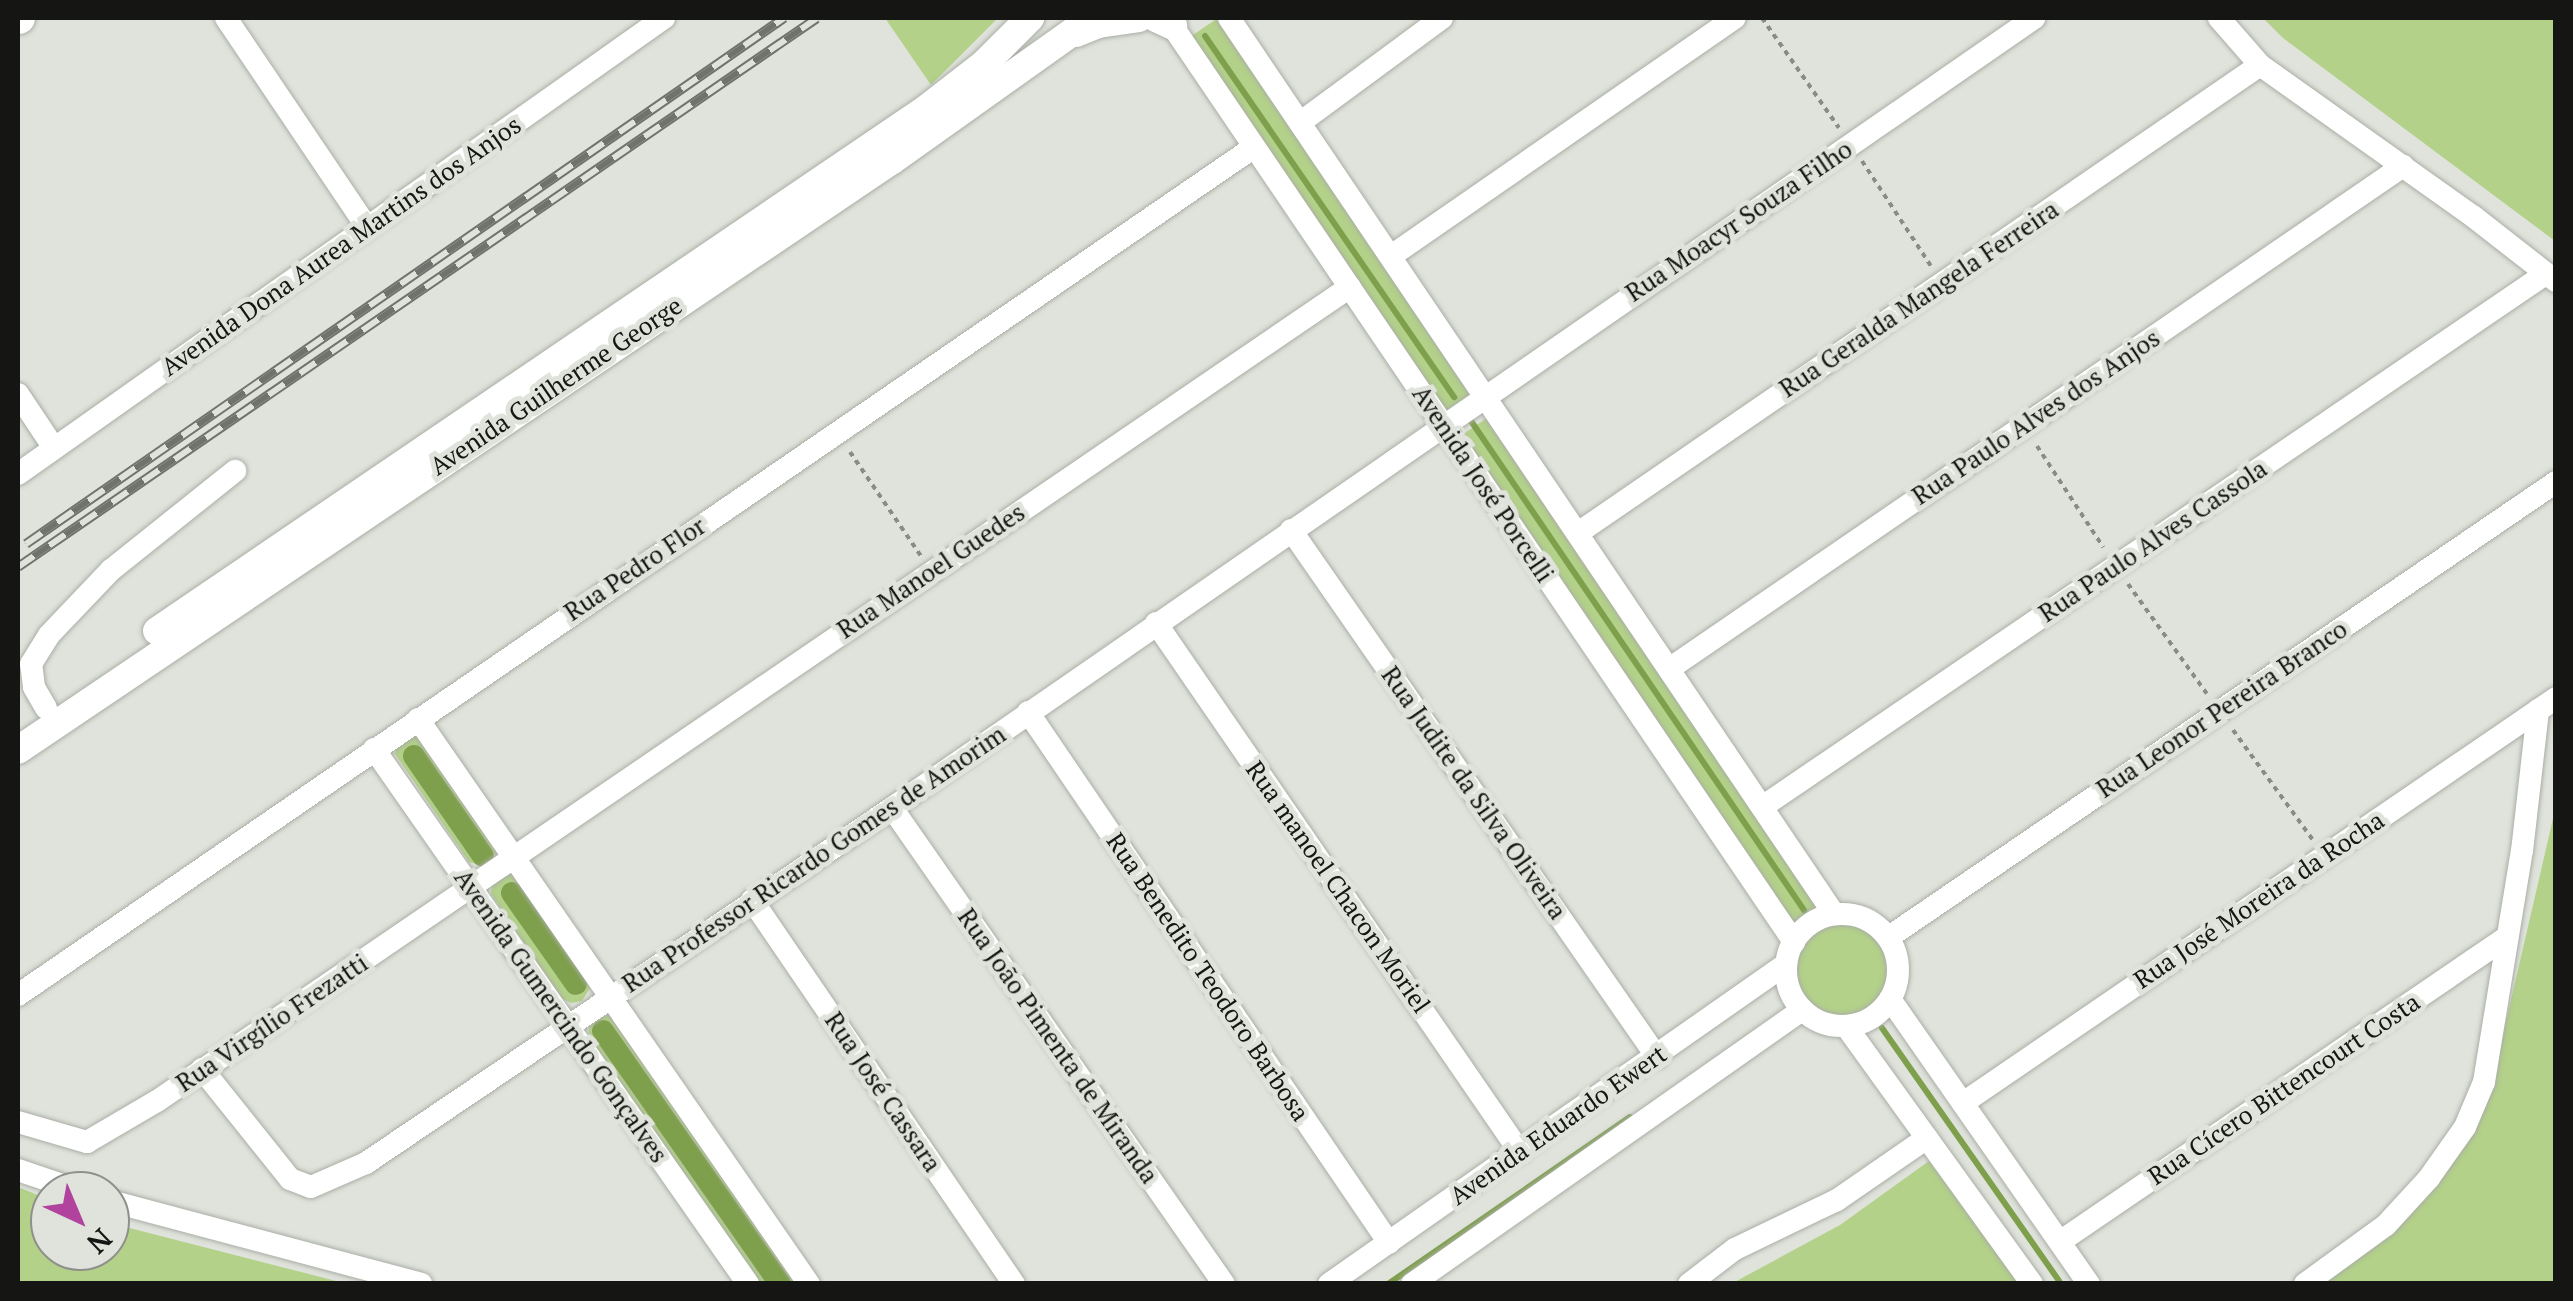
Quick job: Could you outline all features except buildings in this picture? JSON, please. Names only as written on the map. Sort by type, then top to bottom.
[{"type":"main road","name":"Avenida Guilherme George","points":[[18,727],[926,109],[985,62],[1030,18]]},
{"type":"main road","name":"Avenida Guilherme George","points":[[18,750],[891,161],[1092,18]]},
{"type":"main road","points":[[1066,37],[1098,24],[1139,18]]},
{"type":"street","points":[[226,18],[367,228]]},
{"type":"street","name":"Avenida Dona Aurea Martins dos Anjos","points":[[18,474],[664,18]]},
{"type":"street","name":"Avenida José Porcelli","points":[[1229,18],[1834,914]]},
{"type":"street","points":[[1301,122],[1442,18]]},
{"type":"street","points":[[1391,256],[1736,18]]},
{"type":"street","name":"Rua Moacyr Souza Filho","points":[[1442,424],[2034,18]]},
{"type":"street","points":[[2219,18],[2260,65],[2403,166],[2550,278]]},
{"type":"street","name":"Avenida José Porcelli","points":[[1168,20],[1442,424],[1790,953]]},
{"type":"street","name":"Rua Geralda Mangela Ferreira","points":[[1578,533],[2260,65]]},
{"type":"street","name":"Rua Pedro Flor","points":[[18,995],[1254,147]]},
{"type":"street","name":"Rua Paulo Alves dos Anjos","points":[[1669,669],[2403,166]]},
{"type":"street","name":"Rua Paulo Alves Cassola","points":[[1762,807],[2550,278]]},
{"type":"street","name":"Rua Manoel Guedes","points":[[513,856],[1350,287]]},
{"type":"street","points":[[18,394],[54,448]]},
{"type":"street","name":"Rua Professor Ricardo Gomes de Amorim","points":[[202,1069],[290,1179],[311,1187],[366,1164],[892,808],[1442,424]]},
{"type":"street","points":[[46,708],[34,687],[31,664],[49,635],[111,570],[234,471]]},
{"type":"street","name":"Rua Leonor Pereira Branco","points":[[1889,937],[2556,482]]},
{"type":"street","name":"Rua Judite da Silva Oliveira","points":[[1290,530],[1657,1057]]},
{"type":"street","name":"Rua manoel Chacon Moriel","points":[[1156,623],[1520,1152]]},
{"type":"street","points":[[2305,1284],[2386,1225],[2429,1178],[2465,1127],[2484,1082],[2547,704]]},
{"type":"street","name":"Rua José Moreira da Rocha","points":[[1964,1103],[2547,704]]},
{"type":"street","name":"Rua Benedito Teodoro Barbosa","points":[[1028,712],[1389,1243]]},
{"type":"street","name":"Avenida Gumercindo Gonçalves","points":[[418,719],[808,1284]]},
{"type":"street","name":"Avenida Gumercindo Gonçalves","points":[[374,749],[748,1284]]},
{"type":"street","name":"Rua João Pimenta de Miranda","points":[[892,808],[1224,1284]]},
{"type":"street","name":"Rua Virgílio Frezatti","points":[[18,1122],[87,1142],[202,1069],[513,856]]},
{"type":"street","name":"Rua José Cassara","points":[[752,900],[1014,1284]]},
{"type":"street","points":[[1834,914],[1867,919],[1889,937],[1897,956],[1898,976],[1890,999],[1874,1017],[1846,1026],[1830,1025],[1802,1010],[1792,996],[1790,953],[1816,920],[1834,914]]},
{"type":"street","name":"Rua Cícero Bittencourt Costa","points":[[2060,1241],[2507,937]]},
{"type":"street","name":"Avenida Eduardo Ewert","points":[[1329,1284],[1657,1057],[1790,953]]},
{"type":"street","points":[[1890,999],[2087,1282]]},
{"type":"street","name":"Avenida Eduardo Ewert","points":[[1412,1284],[1802,1010]]},
{"type":"street","points":[[1846,1026],[2032,1284]]},
{"type":"street","points":[[1689,1284],[1734,1250],[1838,1200],[1927,1138]]},
{"type":"street","points":[[130,1206],[420,1284]]},
{"type":"path","points":[[2024,426],[2116,566],[2324,856]]},
{"type":"path","points":[[836,432],[931,571]]},
{"type":"green space","points":[[885,18],[998,18],[931,85]]},
{"type":"green space","points":[[1218,18],[1471,394],[1443,413],[1190,37]]},
{"type":"green space","points":[[2263,18],[2555,18],[2555,241],[2283,38]]},
{"type":"green space","points":[[1487,418],[1818,909],[1793,926],[1462,435]]},
{"type":"green space","points":[[414,735],[421,737],[498,851],[485,866],[469,862],[395,754],[397,746]]},
{"type":"green space","points":[[2555,810],[2555,1283],[2320,1284],[2386,1234],[2492,1082]]},
{"type":"green space","points":[[508,874],[517,876],[591,986],[582,1001],[571,1003],[561,998],[491,894],[492,884]]},
{"type":"green space","points":[[1842,921],[1861,925],[1877,935],[1887,951],[1891,970],[1887,989],[1877,1005],[1861,1015],[1842,1019],[1823,1015],[1807,1005],[1797,989],[1793,970],[1797,951],[1807,935],[1823,925]]},
{"type":"green space","points":[[610,1014],[800,1283],[759,1283],[588,1038],[590,1021]]},
{"type":"green space","points":[[1929,1161],[2020,1283],[1731,1284],[1840,1225]]},
{"type":"green space","points":[[18,1187],[30,1192],[30,1271],[130,1271],[130,1228],[344,1283],[18,1283]]},
{"type":"waterway","points":[[1205,36],[1454,397]]},
{"type":"waterway","points":[[1471,421],[1804,910]]},
{"type":"waterway","points":[[414,756],[483,856]]},
{"type":"waterway","points":[[512,893],[576,984]]},
{"type":"waterway","points":[[1882,1028],[2059,1281]]},
{"type":"waterway","points":[[603,1031],[780,1284]]},
{"type":"waterway","points":[[1388,1284],[1630,1117]]},
{"type":"railway","points":[[26,544],[784,18]]},
{"type":"railway","points":[[18,567],[817,18]]}]
